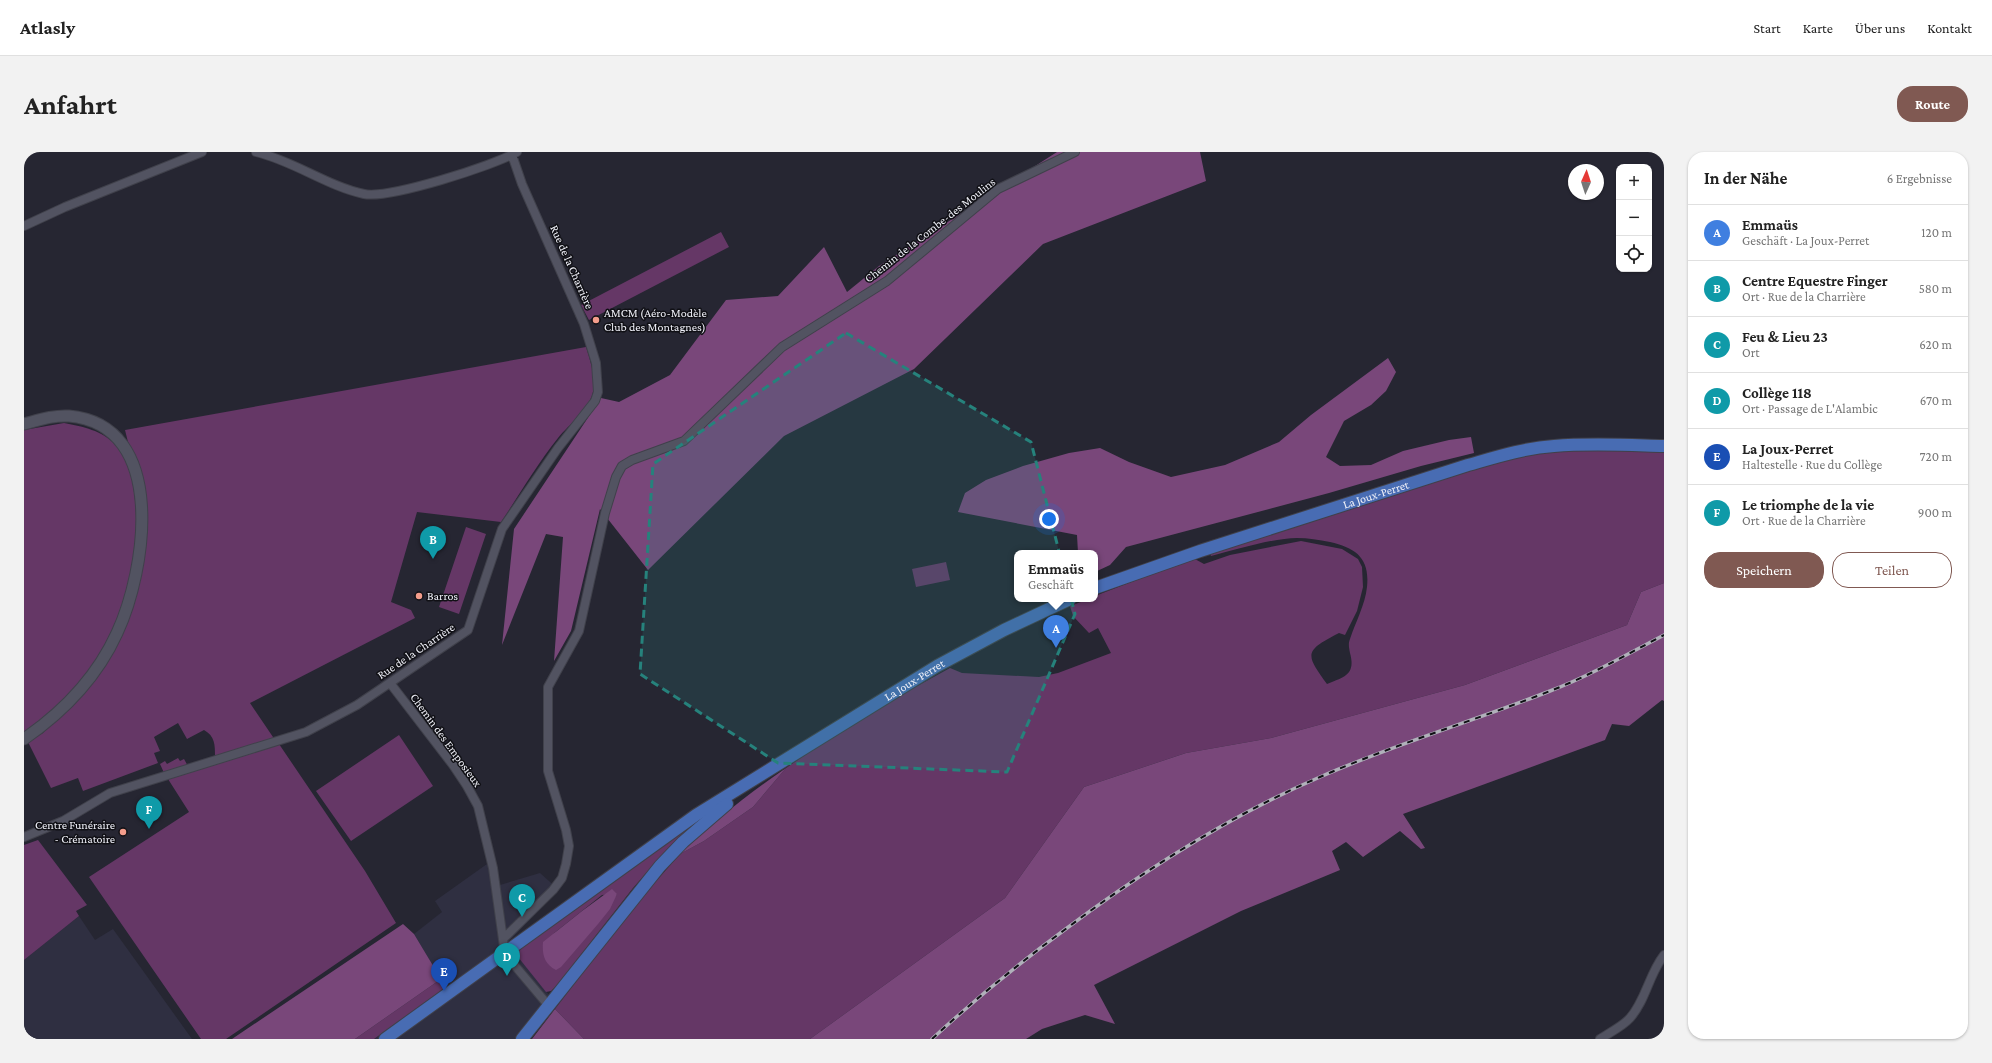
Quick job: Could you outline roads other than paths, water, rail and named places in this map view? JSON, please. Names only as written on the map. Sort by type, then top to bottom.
[{"type":"main road","points":[[24,424],[55,417],[81,418],[103,428],[118,440],[126,451],[136,472],[142,532],[139,560],[133,588],[116,635],[100,664],[79,692],[55,715],[24,739]]},
{"type":"main road","name":"La Joux-Perret","points":[[1098,587],[1200,551],[1513,452],[1578,444],[1664,446]]},
{"type":"main road","name":"La Joux-Perret","points":[[385,1039],[696,815],[937,666],[1004,630],[1064,602]]},
{"type":"main road","name":"La Joux-Perret","points":[[522,1039],[660,866],[701,825],[765,773]]},
{"type":"street","points":[[24,226],[65,207],[202,152]]},
{"type":"street","points":[[256,152],[365,194],[388,192],[450,178],[514,153]]},
{"type":"street","name":"Chemin de la Combe-des Moulins","points":[[503,939],[553,890],[562,878],[566,864],[569,846],[566,830],[548,771],[548,687],[579,631],[605,513],[616,477],[622,466],[632,460],[684,441],[782,347],[887,281],[998,189],[1075,152]]},
{"type":"street","name":"Rue de la Charrière","points":[[24,837],[63,821],[110,793],[306,732],[357,705],[468,630],[502,529],[558,448],[595,401],[598,392],[596,362],[584,324],[522,184],[514,153]]},
{"type":"street","name":"Chemin des Emposieux","points":[[390,684],[453,765],[478,806],[490,851],[505,954]]},
{"type":"street","points":[[505,954],[548,1005]]},
{"type":"street","points":[[1600,1039],[1630,1019],[1658,963],[1664,955]]},
{"type":"railway","points":[[932,1039],[996,983],[1063,931],[1155,866],[1219,827],[1286,793],[1348,765],[1521,702],[1579,679],[1664,635]]},
{"type":"place","name":"AMCM (Aéro-Modèle Club des Montagnes)","points":[[596,320]]},
{"type":"place","name":"Centre Equestre Finger","points":[[433,559]]},
{"type":"place","name":"Barros","points":[[419,596]]},
{"type":"place","name":"Emmaüs","points":[[1056,648]]},
{"type":"place","name":"Le triomphe de la vie","points":[[149,829]]},
{"type":"place","name":"Centre Funéraire - Crématoire","points":[[123,832]]},
{"type":"place","name":"Feu & Lieu 23","points":[[522,917]]},
{"type":"place","name":"Collège 118","points":[[507,976]]},
{"type":"place","name":"La Joux-Perret","points":[[444,991]]}]
